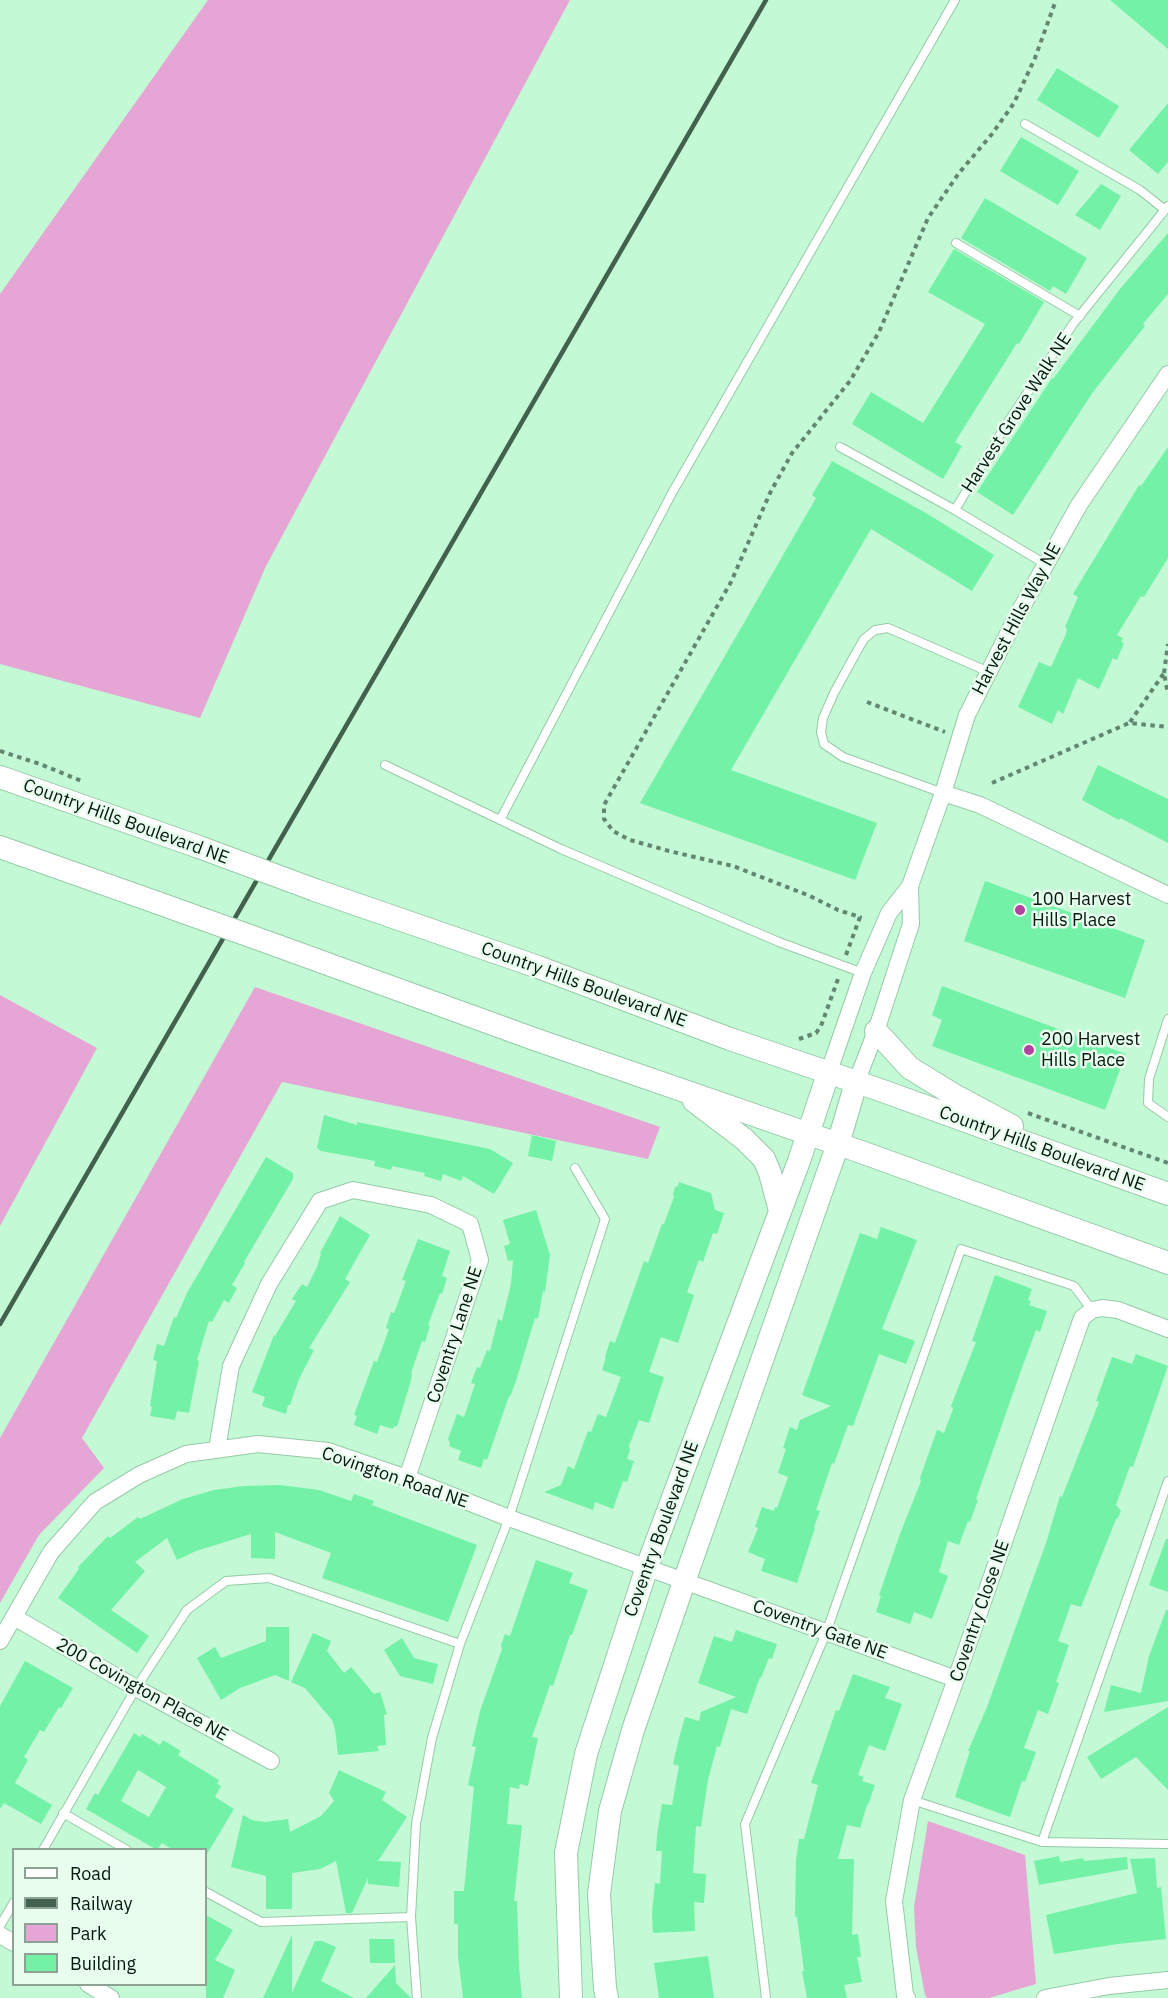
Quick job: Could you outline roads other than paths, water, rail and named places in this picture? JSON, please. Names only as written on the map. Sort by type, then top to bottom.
[{"type":"main road","name":"Country Hills Boulevard NE","points":[[0,777],[538,967],[828,1074],[1168,1194]]},
{"type":"main road","points":[[0,847],[1168,1263]]},
{"type":"main road","points":[[876,1031],[910,1068],[954,1095],[1080,1162]]},
{"type":"main road","name":"Coventry Boulevard NE","points":[[571,1998],[566,1853],[586,1754],[647,1567],[808,1135],[828,1074]]},
{"type":"main road","name":"Coventry Boulevard NE","points":[[607,1998],[604,1988],[599,1894],[610,1811],[633,1730],[838,1144],[856,1083]]},
{"type":"main road","points":[[676,1087],[744,1139],[764,1159],[780,1211]]},
{"type":"street","name":"Harvest Hills Way NE","points":[[828,1074],[863,974],[889,913],[910,886],[943,793],[967,715],[1018,614],[1079,505],[1168,374]]},
{"type":"street","points":[[943,793],[980,805],[1168,895]]},
{"type":"street","name":"Harvest Hills Way NE","points":[[856,1083],[876,1031],[911,924],[910,886]]},
{"type":"street","name":"Coventry Lane NE","points":[[217,1449],[231,1366],[269,1284],[320,1201],[353,1190],[431,1205],[470,1224],[480,1260],[407,1478]]},
{"type":"street","points":[[1092,1310],[1102,1308],[1118,1310],[1168,1329]]},
{"type":"street","name":"Coventry Close NE","points":[[907,1998],[894,1901],[912,1800],[1082,1318],[1092,1310]]},
{"type":"street","name":"Covington Road NE","points":[[0,1641],[51,1552],[95,1502],[139,1475],[186,1454],[258,1444],[328,1451],[407,1478],[684,1582]]},
{"type":"street","name":"Coventry Gate NE","points":[[684,1582],[956,1679]]},
{"type":"street","name":"200 Covington Place NE","points":[[14,1617],[136,1688],[271,1761]]},
{"type":"street","points":[[1045,1998],[1109,1986],[1168,1980]]},
{"type":"street","points":[[91,1986],[111,1998]]},
{"type":"lane","points":[[500,820],[672,493],[955,0]]},
{"type":"lane","name":"Harvest Grove Walk NE","points":[[955,510],[1004,428],[1080,316],[1167,208],[1025,123]]},
{"type":"lane","name":"Harvest Grove Walk NE","points":[[956,243],[1080,316]]},
{"type":"lane","name":"Harvest Grove Walk NE","points":[[840,447],[955,510],[1046,564]]},
{"type":"lane","points":[[943,793],[843,757],[824,744],[821,732],[824,718],[834,693],[857,651],[864,639],[875,630],[888,628],[989,672]]},
{"type":"lane","points":[[385,765],[561,849],[768,938],[863,974]]},
{"type":"lane","points":[[1168,1019],[1149,1079],[1148,1103],[1168,1117]]},
{"type":"lane","points":[[417,1998],[411,1917],[416,1824],[432,1737],[460,1644],[509,1518],[605,1219],[575,1168]]},
{"type":"lane","points":[[766,1998],[745,1824],[826,1633],[961,1249],[1074,1286],[1092,1310]]},
{"type":"lane","points":[[1042,1842],[1168,1481]]},
{"type":"lane","points":[[44,1848],[136,1688],[187,1610],[226,1581],[269,1578],[460,1644]]},
{"type":"lane","points":[[912,1800],[1042,1842],[1168,1844]]},
{"type":"lane","points":[[63,1813],[124,1848]]},
{"type":"lane","points":[[207,1893],[261,1922],[411,1917]]},
{"type":"lane","points":[[0,1926],[12,1905]]},
{"type":"railway","points":[[0,1324],[766,0]]},
{"type":"place","name":"100 Harvest Hills Place","points":[[1020,910]]},
{"type":"place","name":"200 Harvest Hills Place","points":[[1029,1050]]}]
